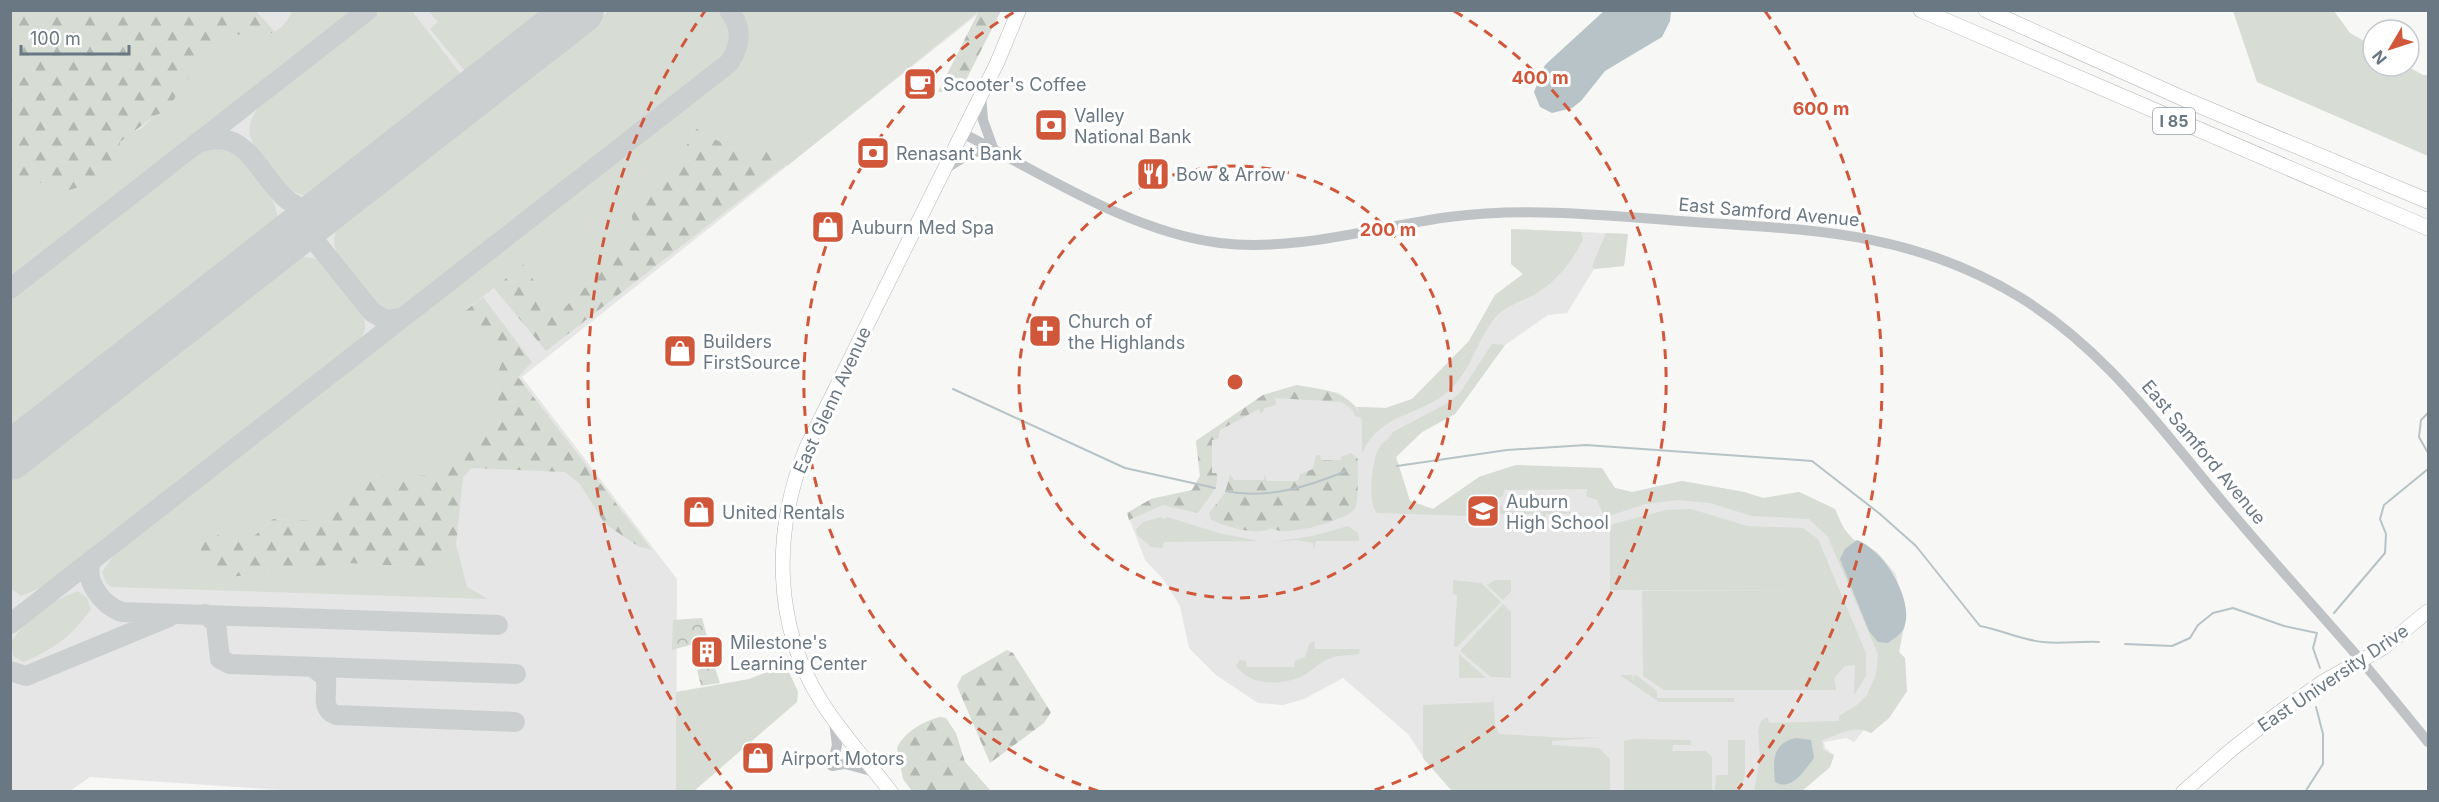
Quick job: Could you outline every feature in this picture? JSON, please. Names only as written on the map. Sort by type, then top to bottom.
[{"type":"highway","name":"I 85","points":[[1921,10],[2428,228]]},
{"type":"highway","name":"I 85","points":[[1986,10],[2192,102],[2428,201]]},
{"type":"main road","name":"East Glenn Avenue","points":[[891,792],[834,718],[808,678],[790,630],[782,579],[784,520],[792,487],[807,446],[962,133],[1019,10]]},
{"type":"main road","name":"East University Drive","points":[[2183,792],[2224,755],[2277,714],[2324,681],[2390,644],[2428,611]]},
{"type":"street","points":[[942,171],[969,154],[993,148],[983,120],[981,93]]},
{"type":"street","name":"East Samford Avenue","points":[[962,133],[1154,228],[1224,243],[1248,245],[1297,241],[1452,217],[1541,212],[1825,231],[1875,239],[1944,260],[1979,274],[2021,298],[2074,336],[2109,368],[2162,426],[2211,489],[2362,661],[2428,742]]},
{"type":"street","points":[[834,718],[837,745],[832,766],[846,764],[876,772]]},
{"type":"shaded area","points":[[179,10],[982,11],[522,377],[677,579],[676,791],[311,792],[90,777],[70,791],[11,792],[11,12]]},
{"type":"shaded area","points":[[1605,10],[1671,11],[1670,21],[1662,37],[1605,71],[1581,101],[1572,108],[1552,113],[1540,107],[1534,92],[1545,65]]},
{"type":"shaded area","name":"Auburn High School","points":[[1511,229],[1628,234],[1624,266],[1594,269],[1567,313],[1548,315],[1505,345],[1455,414],[1422,432],[1396,457],[1410,501],[1433,509],[1479,477],[1516,465],[1632,492],[1682,481],[1744,492],[1763,498],[1799,492],[1835,509],[1841,525],[1853,539],[1877,552],[1896,574],[1905,624],[1899,652],[1905,658],[1907,691],[1889,718],[1871,733],[1864,730],[1854,742],[1846,738],[1824,742],[1825,748],[1834,755],[1830,767],[1802,791],[1452,791],[1426,761],[1408,734],[1343,678],[1304,699],[1283,705],[1258,703],[1216,675],[1189,648],[1180,606],[1163,579],[1145,560],[1127,513],[1151,499],[1191,491],[1200,476],[1196,441],[1263,395],[1297,385],[1339,393],[1357,407],[1386,408],[1412,399],[1469,341],[1495,295],[1523,274],[1511,264]]},
{"type":"shaded area","points":[[1857,540],[1867,545],[1887,565],[1895,578],[1905,605],[1906,618],[1903,630],[1888,643],[1878,642],[1869,631],[1840,559],[1845,549]]},
{"type":"shaded area","points":[[1796,738],[1811,740],[1814,758],[1802,774],[1792,782],[1781,784],[1775,782],[1774,760],[1778,749],[1788,740]]},
{"type":"green space","points":[[11,10],[256,11],[275,32],[254,38],[232,33],[200,61],[166,111],[154,116],[120,142],[117,162],[87,185],[69,190],[50,179],[11,195]]},
{"type":"green space","points":[[382,10],[412,11],[466,81],[325,191],[309,195],[296,192],[272,172],[258,154],[250,134],[252,119],[258,108]]},
{"type":"green space","points":[[292,11],[355,11],[11,280],[11,195],[50,179],[69,190],[87,185],[117,162],[120,143],[130,133],[141,129],[154,116],[166,111],[200,61],[232,33],[251,36],[268,34],[282,27]]},
{"type":"green space","points":[[429,11],[556,11],[470,77],[430,29],[438,22]]},
{"type":"green space","points":[[609,11],[721,11],[731,30],[731,42],[722,61],[409,306],[389,309],[374,304],[344,266],[336,252],[335,236],[342,219]]},
{"type":"green space","points":[[736,11],[979,11],[787,166],[788,155],[729,147],[695,128],[677,164],[663,181],[629,202],[636,238],[555,317],[524,265],[465,310],[503,359],[499,370],[497,433],[474,434],[454,460],[436,472],[405,477],[362,475],[346,505],[319,521],[273,519],[256,535],[240,542],[211,532],[222,578],[347,563],[423,567],[456,544],[467,587],[488,599],[112,587],[106,583],[102,572],[117,551],[164,511],[732,68],[741,54],[744,40],[743,25]]},
{"type":"green space","points":[[979,11],[1001,11],[960,92],[938,92]]},
{"type":"green space","points":[[2233,11],[2334,11],[2350,33],[2361,39],[2361,78],[2421,78],[2421,74],[2428,75],[2428,156],[2257,82]]},
{"type":"green space","points":[[695,128],[729,147],[788,155],[787,164],[546,351],[494,288],[524,264],[555,317],[636,238],[629,202],[663,181],[677,164]]},
{"type":"green space","points":[[210,148],[224,148],[239,155],[267,190],[273,200],[277,216],[267,237],[11,436],[11,300],[198,153]]},
{"type":"green space","points":[[1511,229],[1581,232],[1583,239],[1570,261],[1553,281],[1533,295],[1510,306],[1495,318],[1454,386],[1434,401],[1399,417],[1379,430],[1362,453],[1362,421],[1357,407],[1386,408],[1412,399],[1469,341],[1495,295],[1523,274],[1511,264]]},
{"type":"green space","points":[[1606,233],[1628,234],[1624,266],[1594,269],[1592,266]]},
{"type":"green space","points":[[299,257],[313,258],[326,264],[338,275],[350,292],[361,310],[365,326],[356,347],[93,553],[45,586],[21,596],[11,588],[11,477],[289,261]]},
{"type":"green space","points":[[483,297],[532,362],[518,377],[652,550],[638,546],[605,524],[580,484],[565,472],[472,468],[463,477],[456,544],[423,567],[347,563],[222,578],[209,567],[201,552],[205,539],[211,532],[240,542],[256,535],[273,519],[319,521],[346,505],[362,475],[405,477],[436,472],[454,460],[474,434],[497,433],[499,370],[503,359],[465,311]]},
{"type":"green space","points":[[1492,344],[1505,345],[1455,414],[1422,432],[1396,457],[1410,501],[1433,509],[1479,477],[1516,465],[1602,468],[1615,488],[1632,492],[1682,481],[1744,492],[1763,498],[1799,492],[1835,509],[1851,537],[1878,554],[1894,575],[1903,613],[1899,652],[1905,658],[1907,691],[1889,718],[1871,733],[1852,730],[1822,740],[1823,750],[1834,755],[1830,767],[1802,791],[1754,791],[1760,758],[1758,731],[1761,721],[1767,717],[1769,723],[1839,721],[1839,716],[1857,705],[1867,695],[1876,674],[1878,654],[1828,537],[1809,519],[1752,516],[1710,503],[1678,500],[1645,504],[1609,516],[1603,514],[1597,500],[1586,496],[1587,489],[1504,490],[1503,496],[1493,499],[1472,516],[1377,513],[1371,491],[1374,462],[1379,448],[1393,432],[1446,404],[1460,393]]},
{"type":"green space","points":[[1297,385],[1326,390],[1343,397],[1356,409],[1361,418],[1355,416],[1353,410],[1342,402],[1275,398],[1276,405],[1265,408],[1261,414],[1259,409],[1220,430],[1218,439],[1212,440],[1212,473],[1217,473],[1216,485],[1198,513],[1163,505],[1129,520],[1127,513],[1151,499],[1192,490],[1200,476],[1196,441],[1263,395]]},
{"type":"green space","points":[[1351,453],[1358,459],[1358,493],[1356,506],[1348,514],[1328,523],[1289,531],[1272,528],[1250,531],[1211,520],[1209,513],[1225,493],[1230,474],[1234,480],[1264,480],[1264,474],[1267,481],[1298,481],[1300,474],[1313,469],[1316,455],[1320,455],[1321,460],[1341,460],[1341,457]]},
{"type":"green space","points":[[1502,505],[1504,511],[1543,512],[1545,505],[1547,511],[1584,513],[1546,514],[1545,520],[1542,514],[1495,514],[1495,519],[1490,519],[1489,515]]},
{"type":"green space","points":[[1691,509],[1747,526],[1803,528],[1818,539],[1866,653],[1866,676],[1854,695],[1855,665],[1845,666],[1834,678],[1836,690],[1664,690],[1643,676],[1642,591],[1810,591],[1610,590],[1610,525],[1666,510]]},
{"type":"green space","points":[[1161,517],[1222,534],[1259,541],[1164,542],[1162,548],[1151,547],[1137,535],[1136,529],[1143,522]]},
{"type":"green space","points":[[1348,526],[1358,533],[1359,541],[1316,541],[1314,549],[1313,543],[1296,540],[1273,542],[1313,536]]},
{"type":"green space","points":[[1453,580],[1481,583],[1501,602],[1457,647],[1454,647],[1457,595],[1453,594]]},
{"type":"green space","points":[[1495,580],[1511,580],[1511,592],[1503,600],[1487,585]]},
{"type":"green space","points":[[78,591],[87,598],[91,609],[77,627],[53,647],[23,662],[13,656],[11,642],[32,617],[49,605]]},
{"type":"green space","points":[[1503,604],[1511,612],[1511,678],[1491,677],[1460,651]]},
{"type":"green space","points":[[702,618],[708,640],[672,650],[673,620]]},
{"type":"green space","points":[[1314,641],[1315,649],[1360,649],[1359,654],[1332,657],[1300,677],[1281,682],[1251,678],[1236,666],[1240,660],[1246,661],[1247,667],[1294,667],[1295,661],[1305,657],[1309,644]]},
{"type":"green space","points":[[1007,650],[1013,653],[1051,712],[1044,723],[990,763],[957,686],[962,676]]},
{"type":"green space","points":[[1459,654],[1486,678],[1459,678]]},
{"type":"green space","points":[[714,665],[720,683],[701,686],[697,670]]},
{"type":"green space","points":[[786,665],[798,692],[797,702],[694,791],[676,791],[676,692],[749,679]]},
{"type":"green space","points":[[1620,675],[1632,675],[1634,681],[1636,675],[1657,691],[1657,698],[1734,698],[1734,702],[1659,702]]},
{"type":"green space","points":[[1493,697],[1495,724],[1499,734],[1569,738],[1603,737],[1552,741],[1552,745],[1599,748],[1610,759],[1610,791],[1452,791],[1423,758],[1423,705],[1492,702]]},
{"type":"green space","points":[[940,717],[946,718],[956,733],[965,762],[991,791],[912,791],[903,779],[897,748],[900,742],[915,728]]},
{"type":"green space","points":[[1632,739],[1690,740],[1691,745],[1673,745],[1672,751],[1706,751],[1712,757],[1712,790],[1715,790],[1716,775],[1728,775],[1728,740],[1745,740],[1745,774],[1741,791],[1624,791],[1624,741]]},
{"type":"waterway","points":[[953,389],[1125,468],[1215,488]]},
{"type":"waterway","points":[[2428,413],[2421,420],[2419,437],[2428,453]]},
{"type":"waterway","points":[[1397,466],[1507,450],[1586,445],[1812,461],[1880,514],[1916,546],[1980,626],[2043,642],[2099,642]]},
{"type":"waterway","points":[[2334,613],[2385,553],[2386,534],[2380,519],[2384,505],[2428,469]]},
{"type":"waterway","points":[[1226,491],[1272,493],[1318,482],[1346,471]]},
{"type":"waterway","points":[[2125,644],[2172,646],[2190,638],[2198,625],[2213,613],[2233,608],[2284,626],[2317,633],[2313,648],[2320,668]]},
{"type":"waterway","points":[[2305,792],[2323,764],[2323,734],[2316,707]]},
{"type":"taxiway","points":[[10,289],[368,10]]},
{"type":"taxiway","points":[[10,624],[729,63],[736,50],[739,36],[737,23],[729,10]]},
{"type":"taxiway","points":[[201,142],[222,139],[238,145],[288,200],[304,209],[325,210]]},
{"type":"taxiway","points":[[282,243],[304,238],[315,241],[372,312],[386,320],[401,318]]},
{"type":"taxiway","points":[[92,560],[90,576],[96,591],[108,604],[122,612],[498,625]]},
{"type":"taxiway","points":[[205,614],[216,623],[220,659],[230,664],[516,674]]},
{"type":"taxiway","points":[[10,671],[26,676],[169,617]]},
{"type":"taxiway","points":[[312,667],[325,676],[327,708],[336,715],[515,722]]},
{"type":"runway","points":[[10,456],[580,10]]},
{"type":"place","name":"Scooter's Coffee","points":[[920,84]]},
{"type":"place","name":"Valley National Bank","points":[[1051,125]]},
{"type":"place","name":"Renasant Bank","points":[[873,153]]},
{"type":"place","name":"Bow & Arrow","points":[[1153,174]]},
{"type":"place","name":"Auburn Med Spa","points":[[828,227]]},
{"type":"place","name":"Church of the Highlands","points":[[1045,331]]},
{"type":"place","name":"Builders FirstSource","points":[[680,351]]},
{"type":"place","name":"Auburn High School","points":[[1483,511]]},
{"type":"place","name":"United Rentals","points":[[699,512]]},
{"type":"place","name":"Milestone's Learning Center","points":[[707,652]]},
{"type":"place","name":"Airport Motors","points":[[758,758]]}]
